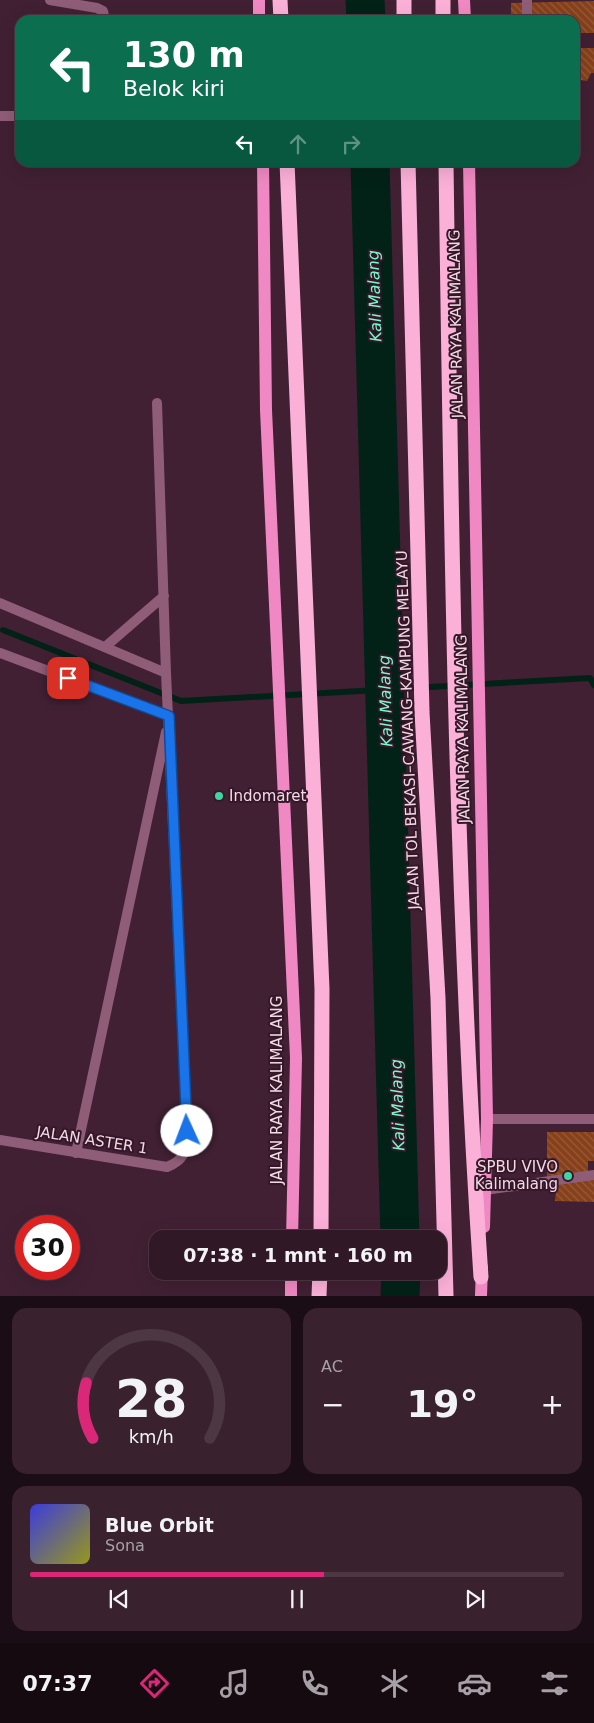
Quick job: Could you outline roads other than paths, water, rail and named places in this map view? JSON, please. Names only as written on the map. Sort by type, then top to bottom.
[{"type":"highway","points":[[280,0],[281,15]]},
{"type":"highway","points":[[404,0],[404,15]]},
{"type":"highway","points":[[443,0],[443,15]]},
{"type":"highway","points":[[287,167],[322,989],[321,1230]]},
{"type":"highway","name":"JALAN TOL BEKASI–CAWANG–KAMPUNG MELAYU","points":[[408,167],[422,712],[438,998],[446,1296]]},
{"type":"highway","points":[[446,167],[449,422],[458,810],[470,1107],[481,1277]]},
{"type":"highway","points":[[319,1296],[320,1280]]},
{"type":"main road","points":[[258,0],[259,15]]},
{"type":"main road","points":[[464,0],[465,15]]},
{"type":"main road","name":"JALAN RAYA KALIMALANG","points":[[263,167],[266,410],[296,1058],[292,1230]]},
{"type":"main road","name":"JALAN RAYA KALIMALANG","points":[[469,167],[487,1119],[481,1296]]},
{"type":"main road","points":[[291,1280],[291,1296]]},
{"type":"street","points":[[50,0],[97,8],[102,11],[103,15]]},
{"type":"street","points":[[527,0],[527,15]]},
{"type":"street","points":[[0,116],[15,116]]},
{"type":"street","points":[[76,1153],[169,716],[157,403]]},
{"type":"street","points":[[105,647],[164,596]]},
{"type":"street","points":[[0,603],[166,673]]},
{"type":"street","points":[[0,654],[169,716]]},
{"type":"street","name":"JALAN ASTER 1","points":[[0,1140],[167,1167],[178,1162],[185,1152],[187,1131],[169,716]]},
{"type":"street","points":[[487,1119],[594,1119]]},
{"type":"street","points":[[486,1190],[594,1175]]},
{"type":"waterway","name":"Kali Malang","points":[[365,0],[366,15]]},
{"type":"waterway","name":"Kali Malang","points":[[370,167],[400,1230]]},
{"type":"waterway","points":[[3,630],[181,701],[590,678],[594,685]]},
{"type":"waterway","name":"Kali Malang","points":[[400,1296],[401,1280]]},
{"type":"place","name":"Indomaret","points":[[219,796]]},
{"type":"place","name":"SPBU VIVO Kalimalang","points":[[568,1176]]}]
